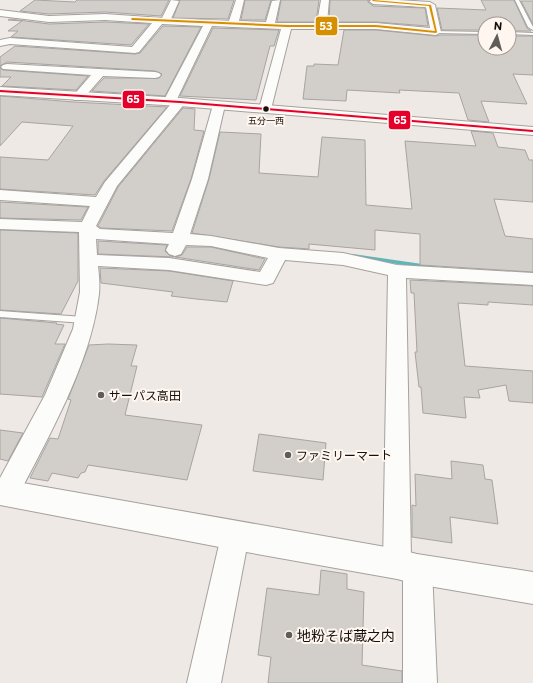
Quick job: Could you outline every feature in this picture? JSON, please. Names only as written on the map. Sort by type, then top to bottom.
[{"type":"main road","points":[[0,91],[219,105],[533,131]]},
{"type":"main road","points":[[3,493],[235,536],[533,588]]},
{"type":"street","points":[[233,24],[240,0]]},
{"type":"street","points":[[270,25],[276,0]]},
{"type":"street","points":[[322,26],[325,0]]},
{"type":"street","points":[[0,13],[49,18],[105,17],[287,26],[376,26],[436,32],[430,5],[373,0],[376,26]]},
{"type":"street","points":[[0,43],[10,41],[135,50],[162,21],[175,1]]},
{"type":"street","points":[[87,18],[95,6]]},
{"type":"street","points":[[3,70],[70,18]]},
{"type":"street","points":[[3,493],[56,397],[82,329],[90,292],[87,227],[110,185],[174,102],[209,23]]},
{"type":"street","points":[[266,109],[287,26]]},
{"type":"street","points":[[3,70],[155,75]]},
{"type":"street","points":[[78,97],[100,72]]},
{"type":"street","points":[[169,264],[180,239],[203,167],[219,105]]},
{"type":"street","points":[[0,196],[101,202]]},
{"type":"street","points":[[0,224],[87,227],[95,234],[211,241],[279,254],[343,259],[397,271],[533,280]]},
{"type":"street","points":[[88,260],[169,264],[266,279],[279,254]]},
{"type":"street","points":[[397,271],[407,566],[420,683]]},
{"type":"street","points":[[204,683],[235,536]]},
{"type":"lane","points":[[517,0],[530,27],[533,29]]},
{"type":"lane","points":[[436,32],[477,33]]},
{"type":"lane","points":[[517,33],[533,34]]},
{"type":"lane","points":[[0,314],[84,320]]},
{"type":"building","points":[[35,0],[75,2],[77,0],[169,0],[161,16],[105,12],[49,14],[20,11]]},
{"type":"building","points":[[180,0],[234,0],[228,19],[173,18]]},
{"type":"building","points":[[245,0],[271,0],[265,20],[241,20]]},
{"type":"building","points":[[281,0],[319,0],[316,22],[277,22]]},
{"type":"building","points":[[330,0],[368,0],[368,2],[373,6],[425,8],[428,26],[376,22],[329,22]]},
{"type":"building","points":[[481,0],[514,0],[527,28],[531,31],[517,31],[517,16],[477,16],[477,30],[442,30],[437,8],[486,10]]},
{"type":"building","points":[[521,1],[533,1],[533,24]]},
{"type":"building","points":[[10,19],[49,24],[105,22],[149,24],[131,45],[11,37],[18,31],[8,31],[22,21],[8,20]]},
{"type":"building","points":[[163,26],[201,27],[165,96],[92,91],[104,78],[159,78],[162,74],[155,71],[7,62],[0,66],[0,57],[15,46],[135,54],[140,53]]},
{"type":"building","points":[[213,28],[279,30],[274,46],[270,46],[256,100],[180,96]]},
{"type":"building","points":[[344,30],[376,30],[436,36],[477,35],[477,56],[517,56],[517,36],[533,36],[533,75],[513,74],[527,104],[481,101],[489,122],[468,120],[459,93],[399,90],[400,93],[347,90],[346,101],[303,99],[307,66],[314,66],[314,64],[338,65]]},
{"type":"building","points":[[0,68],[3,70],[88,76],[76,90],[2,86],[11,77],[0,77]]},
{"type":"building","points":[[0,96],[167,107],[104,181],[95,195],[0,189],[0,157],[48,160],[73,126],[22,122],[0,146]]},
{"type":"building","points":[[183,108],[195,109],[194,130],[204,131],[191,179],[172,231],[101,228],[98,226],[118,187]]},
{"type":"building","points":[[471,131],[493,133],[498,147],[525,150],[529,160],[533,160],[533,202],[494,199],[505,236],[533,239],[533,272],[420,265],[420,234],[375,230],[375,250],[309,244],[309,249],[279,247],[192,233],[209,179],[220,132],[261,134],[259,173],[318,177],[322,137],[365,140],[366,205],[412,209],[405,141],[476,146]]},
{"type":"building","points":[[0,202],[88,207],[81,220],[0,218]]},
{"type":"building","points":[[0,230],[78,233],[78,281],[61,314],[0,310]]},
{"type":"building","points":[[98,241],[167,245],[165,251],[174,257],[98,254]]},
{"type":"building","points":[[187,247],[211,247],[265,259],[259,270],[175,257],[182,255]]},
{"type":"building","points":[[100,268],[169,271],[233,281],[227,302],[196,299],[171,296],[173,292],[101,283]]},
{"type":"building","points":[[410,280],[533,286],[533,305],[488,302],[488,305],[458,303],[465,366],[533,371],[533,403],[509,401],[506,385],[478,390],[480,398],[464,397],[466,418],[423,413],[421,387],[419,387],[415,352],[417,352],[414,293],[411,293]]},
{"type":"building","points":[[0,318],[57,323],[56,324],[64,325],[55,344],[65,344],[42,397],[0,394]]},
{"type":"building","points":[[89,345],[137,345],[131,366],[137,366],[125,415],[202,425],[187,480],[88,465],[85,472],[81,473],[78,478],[52,473],[48,481],[30,478],[50,438],[58,439],[71,400],[68,399]]},
{"type":"building","points":[[0,430],[23,433],[8,461],[0,459]]},
{"type":"building","points":[[259,434],[326,443],[323,480],[253,471]]},
{"type":"building","points":[[451,461],[483,465],[485,479],[492,480],[498,524],[450,517],[452,543],[412,537],[412,505],[416,506],[415,474],[452,479]]},
{"type":"building","points":[[321,570],[347,574],[347,589],[364,592],[362,665],[402,671],[402,683],[268,683],[271,657],[258,655],[267,588],[319,595]]},
{"type":"waterway","points":[[353,256],[436,268]]},
{"type":"transit line","name":"53","points":[[132,19],[287,26],[376,26],[436,32],[430,5],[373,1]]},
{"type":"transit line","name":"65","points":[[0,91],[180,102],[533,131]]},
{"type":"place","name":"五分一西","points":[[266,109]]},
{"type":"place","name":"サーパス高田","points":[[101,395]]},
{"type":"place","name":"ファミリーマート","points":[[288,455]]},
{"type":"place","name":"地粉そば蔵之内","points":[[289,635]]}]
